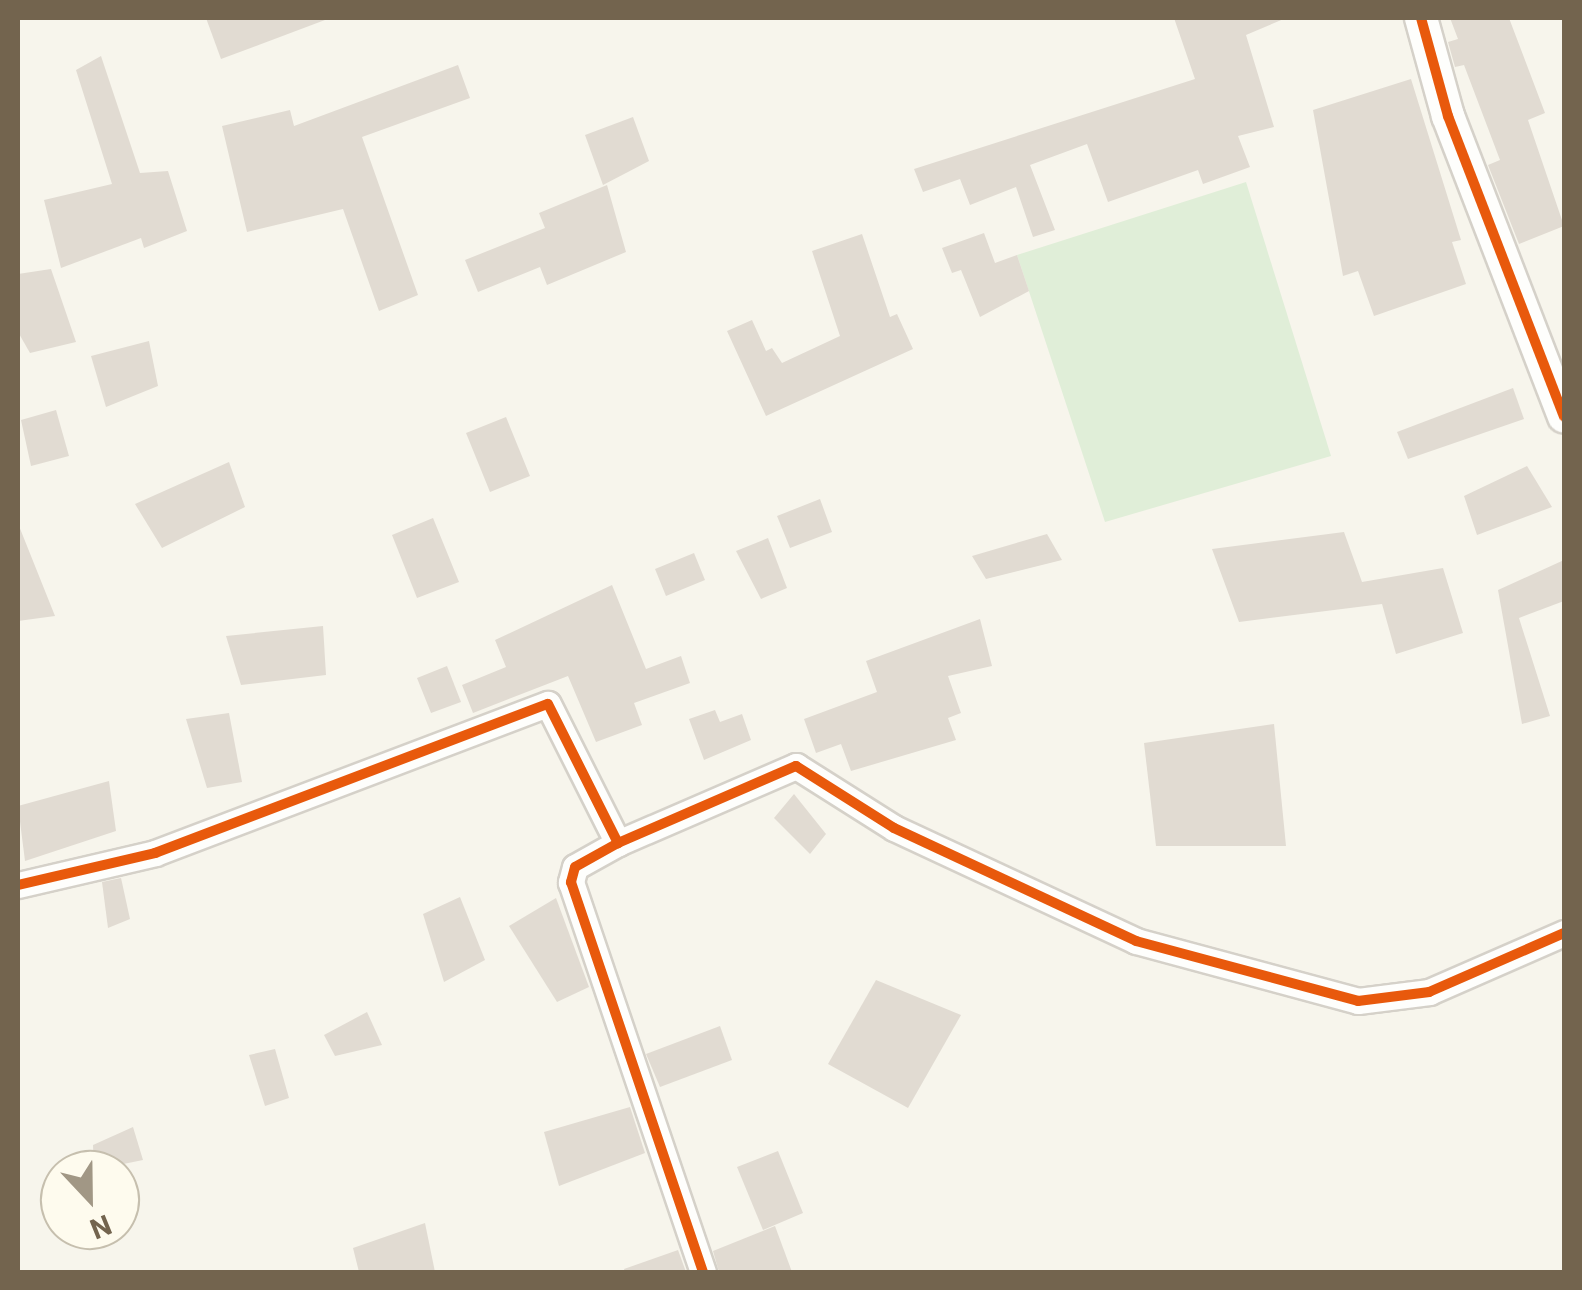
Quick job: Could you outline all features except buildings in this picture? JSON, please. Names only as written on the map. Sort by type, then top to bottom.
[{"type":"street","points":[[1421,18],[1448,116],[1564,416]]},
{"type":"street","points":[[18,885],[174,846],[536,704],[555,710],[618,843]]},
{"type":"street","points":[[703,1272],[570,882],[575,867],[618,843],[796,766],[894,828],[1136,941],[1358,1001],[1429,992],[1564,933]]},
{"type":"green space","points":[[1246,182],[1331,456],[1105,522],[1017,255]]},
{"type":"cycle path","points":[[1421,18],[1448,116],[1564,416]]},
{"type":"cycle path","points":[[18,885],[155,853],[548,704],[618,843],[796,766],[894,828],[1136,941],[1358,1001],[1429,992],[1564,933]]},
{"type":"cycle path","points":[[618,843],[575,867],[571,882],[703,1272]]}]
